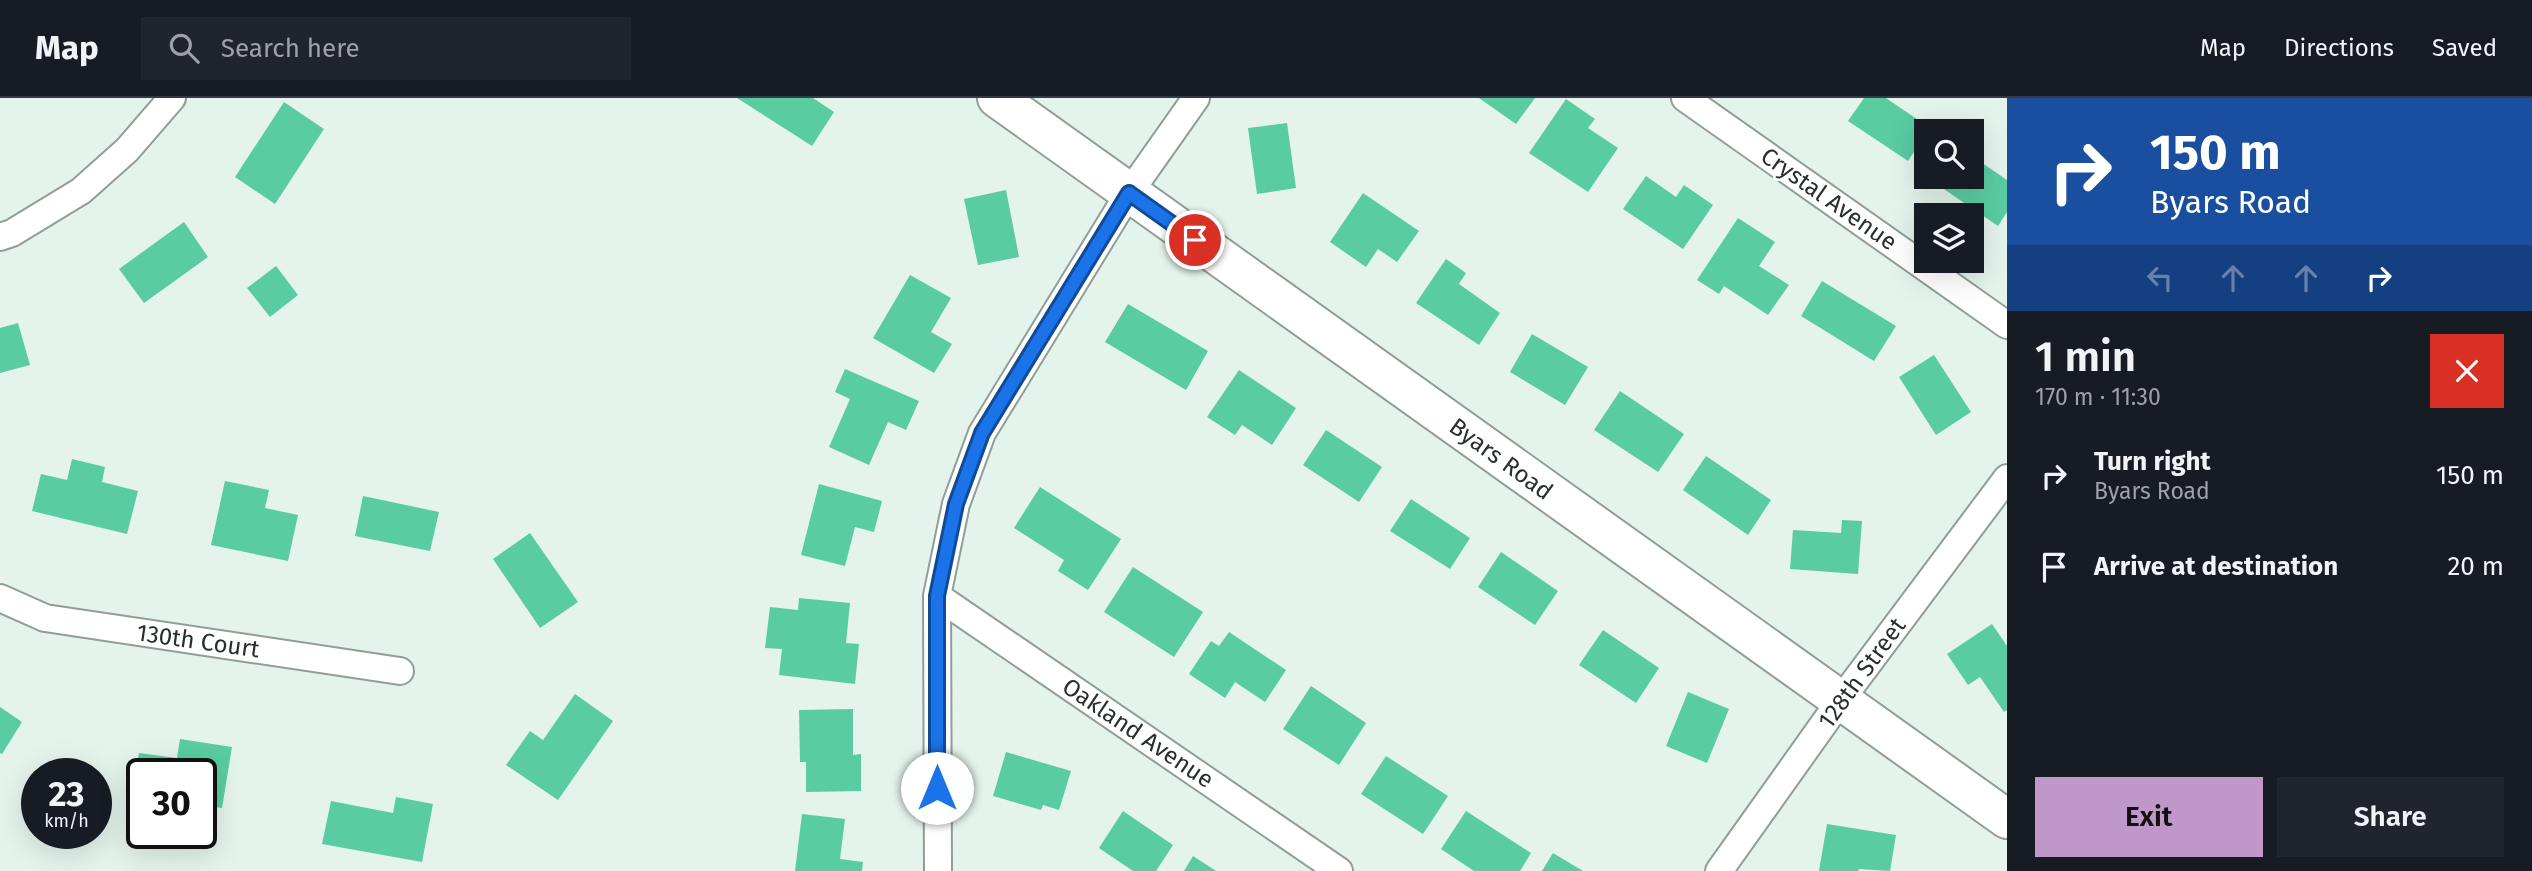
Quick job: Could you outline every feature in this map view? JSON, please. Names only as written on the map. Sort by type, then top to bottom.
[{"type":"street","points":[[0,237],[12,233],[80,191],[127,150],[172,98]]},
{"type":"street","name":"Byars Road","points":[[997,98],[2007,819]]},
{"type":"street","points":[[938,871],[937,596],[956,504],[982,433],[1129,193],[1196,98]]},
{"type":"street","name":"Crystal Avenue","points":[[1685,98],[2007,325]]},
{"type":"street","name":"128th Street","points":[[1719,871],[1840,702],[2007,478]]},
{"type":"street","name":"Oakland Avenue","points":[[937,596],[1339,871]]},
{"type":"street","name":"130th Court","points":[[0,598],[45,618],[400,671]]},
{"type":"building","points":[[737,98],[813,98],[834,112],[812,146]]},
{"type":"building","points":[[1479,98],[1535,98],[1516,124]]},
{"type":"building","points":[[1864,98],[1886,98],[1917,119],[1914,119],[1914,152],[1908,161],[1848,121]]},
{"type":"building","points":[[1566,99],[1595,119],[1588,128],[1618,148],[1588,192],[1529,153]]},
{"type":"building","points":[[284,102],[324,129],[275,204],[235,177]]},
{"type":"building","points":[[1287,123],[1296,188],[1257,194],[1248,128]]},
{"type":"building","points":[[1984,164],[2007,180],[2007,212],[1998,226],[1984,216],[1984,203],[1964,203],[1944,189],[1984,189]]},
{"type":"building","points":[[1646,176],[1676,197],[1684,185],[1713,205],[1683,249],[1623,209]]},
{"type":"building","points":[[1006,190],[1019,257],[978,265],[964,199]]},
{"type":"building","points":[[1363,193],[1419,231],[1397,262],[1378,249],[1366,267],[1330,242]]},
{"type":"building","points":[[1738,218],[1775,242],[1759,266],[1789,285],[1768,315],[1724,286],[1719,294],[1697,280]]},
{"type":"building","points":[[184,222],[208,257],[144,303],[119,269]]},
{"type":"building","points":[[1446,259],[1466,273],[1459,284],[1500,313],[1479,345],[1416,303]]},
{"type":"building","points":[[276,266],[298,295],[270,317],[247,288]]},
{"type":"building","points":[[910,275],[951,298],[931,332],[952,344],[934,373],[873,338]]},
{"type":"building","points":[[1822,281],[1896,326],[1874,361],[1801,316]]},
{"type":"building","points":[[1128,304],[1208,351],[1186,390],[1105,342]]},
{"type":"building","points":[[18,323],[30,365],[0,373],[0,328]]},
{"type":"building","points":[[1532,334],[1588,367],[1565,405],[1510,372]]},
{"type":"building","points":[[1934,355],[1971,412],[1936,435],[1899,377]]},
{"type":"building","points":[[845,369],[919,401],[906,430],[888,422],[869,465],[829,447],[850,399],[835,392]]},
{"type":"building","points":[[1239,370],[1296,408],[1272,445],[1242,425],[1235,435],[1207,417]]},
{"type":"building","points":[[1620,391],[1684,434],[1658,472],[1594,430]]},
{"type":"building","points":[[1326,430],[1382,467],[1359,502],[1303,465]]},
{"type":"building","points":[[1706,456],[1771,500],[1748,535],[1683,490]]},
{"type":"building","points":[[72,459],[105,467],[102,482],[138,491],[127,534],[32,511],[41,474],[67,480]]},
{"type":"building","points":[[225,481],[269,490],[265,508],[298,515],[288,561],[211,545]]},
{"type":"building","points":[[819,484],[882,501],[874,532],[855,527],[845,566],[801,555]]},
{"type":"building","points":[[1040,487],[1121,539],[1088,590],[1058,571],[1064,560],[1014,528]]},
{"type":"building","points":[[363,496],[439,512],[430,551],[355,536]]},
{"type":"building","points":[[1411,499],[1470,538],[1450,569],[1390,531]]},
{"type":"building","points":[[1842,520],[1862,521],[1858,574],[1790,569],[1793,530],[1841,533]]},
{"type":"building","points":[[530,533],[578,602],[540,628],[493,559]]},
{"type":"building","points":[[1501,552],[1558,591],[1535,625],[1478,587]]},
{"type":"building","points":[[1133,567],[1203,612],[1174,657],[1104,612]]},
{"type":"building","points":[[799,598],[850,603],[846,643],[859,644],[855,684],[779,675],[782,649],[765,648],[770,607],[798,610]]},
{"type":"building","points":[[1992,624],[2007,646],[2007,710],[2004,712],[1980,677],[1968,685],[1947,654]]},
{"type":"building","points":[[1603,630],[1659,668],[1636,703],[1579,665]]},
{"type":"building","points":[[1229,632],[1286,670],[1265,702],[1235,682],[1225,698],[1189,674],[1211,641],[1219,646]]},
{"type":"building","points":[[1311,686],[1366,723],[1339,765],[1283,729]]},
{"type":"building","points":[[1688,692],[1729,709],[1707,763],[1666,746]]},
{"type":"building","points":[[575,694],[613,721],[558,800],[506,765],[530,731],[543,740]]},
{"type":"building","points":[[0,707],[22,722],[2,754],[0,753]]},
{"type":"building","points":[[853,709],[853,755],[861,754],[861,791],[806,792],[806,762],[800,762],[799,710]]},
{"type":"building","points":[[180,739],[232,747],[222,808],[217,807],[217,758],[177,758]]},
{"type":"building","points":[[1006,752],[1071,771],[1059,810],[1043,805],[1041,810],[993,796]]},
{"type":"building","points":[[139,753],[177,758],[138,758]]},
{"type":"building","points":[[1386,756],[1448,796],[1423,834],[1361,794]]},
{"type":"building","points":[[396,797],[433,804],[422,862],[322,844],[331,801],[393,813]]},
{"type":"building","points":[[1123,811],[1173,845],[1156,871],[1133,871],[1099,848]]},
{"type":"building","points":[[1466,811],[1531,853],[1520,871],[1474,871],[1441,849]]},
{"type":"building","points":[[802,814],[845,819],[840,859],[863,862],[862,871],[795,871]]},
{"type":"building","points":[[1827,824],[1896,835],[1890,871],[1819,871]]},
{"type":"building","points":[[1553,853],[1583,871],[1542,871]]},
{"type":"building","points":[[1193,856],[1216,871],[1184,871]]},
{"type":"route","points":[[937,788],[937,596],[956,504],[982,433],[1129,193],[1195,240]]}]
